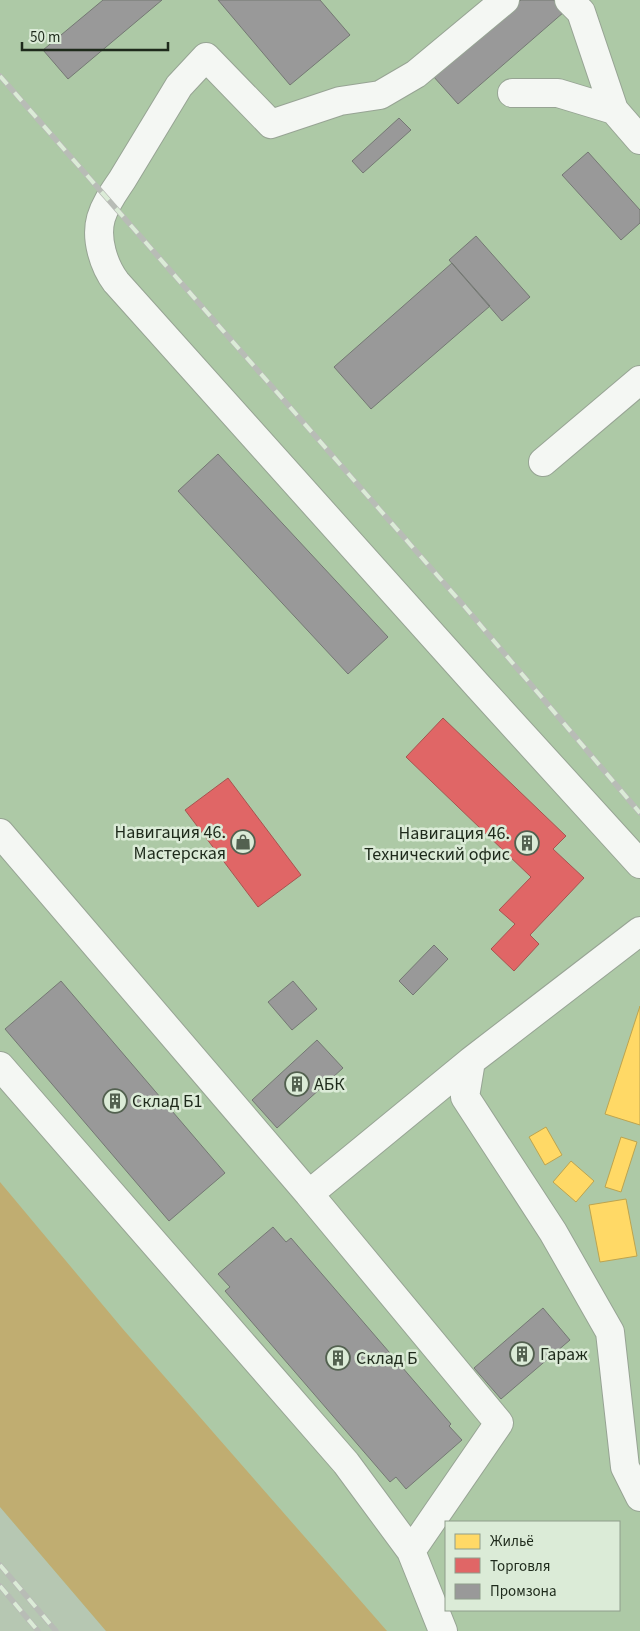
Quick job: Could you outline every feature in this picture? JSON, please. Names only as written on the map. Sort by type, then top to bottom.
[{"type":"street","points":[[504,0],[416,74],[380,95],[340,101],[271,124],[206,57],[179,86],[112,195],[101,218],[100,239],[105,263],[116,282],[640,864]]},
{"type":"street","points":[[569,0],[581,12],[614,110],[640,140]]},
{"type":"street","points":[[512,93],[558,93],[614,110]]},
{"type":"street","points":[[543,462],[640,380]]},
{"type":"street","points":[[0,833],[309,1194],[499,1423],[411,1551]]},
{"type":"street","points":[[309,1194],[471,1061],[640,931]]},
{"type":"street","points":[[471,1061],[465,1097],[553,1232],[610,1332],[625,1467],[640,1497]]},
{"type":"street","points":[[0,1066],[346,1463],[411,1551],[443,1631]]},
{"type":"shaded area","points":[[0,0],[640,0],[640,1631],[106,1631],[0,1507]]},
{"type":"shaded area","points":[[0,1182],[122,1328],[387,1631],[106,1631],[0,1507]]},
{"type":"building: Жильё","points":[[640,1006],[640,1125],[605,1114]]},
{"type":"building: Жильё","points":[[546,1127],[562,1155],[545,1165],[529,1137]]},
{"type":"building: Жильё","points":[[621,1137],[637,1142],[621,1192],[605,1187]]},
{"type":"building: Жильё","points":[[571,1161],[594,1181],[576,1202],[553,1182]]},
{"type":"building: Жильё","points":[[626,1199],[637,1256],[600,1262],[589,1205]]},
{"type":"building: Торговля","name":"Навигация 46. Технический офис","points":[[443,718],[566,836],[553,849],[584,878],[530,935],[539,944],[514,971],[491,949],[515,924],[499,910],[531,877],[406,757]]},
{"type":"building: Торговля","name":"Навигация 46. Мастерская","points":[[228,778],[301,875],[258,907],[185,810]]},
{"type":"building: Промзона","points":[[103,0],[162,0],[68,79],[43,50]]},
{"type":"building: Промзона","points":[[218,0],[320,0],[350,35],[290,85]]},
{"type":"building: Промзона","points":[[521,0],[554,0],[564,12],[458,104],[433,76]]},
{"type":"building: Промзона","points":[[399,118],[411,130],[363,173],[352,161]]},
{"type":"building: Промзона","points":[[588,152],[640,210],[640,223],[621,240],[562,175]]},
{"type":"building: Промзона","points":[[476,236],[530,297],[502,321],[449,260]]},
{"type":"building: Промзона","points":[[452,263],[490,306],[371,409],[334,367]]},
{"type":"building: Промзона","points":[[218,454],[388,637],[348,674],[178,491]]},
{"type":"building: Промзона","points":[[434,945],[448,959],[413,995],[399,981]]},
{"type":"building: Промзона","name":"Склад Б1","points":[[61,981],[225,1173],[169,1221],[5,1029]]},
{"type":"building: Промзона","points":[[293,981],[317,1009],[292,1030],[268,1002]]},
{"type":"building: Промзона","name":"АБК","points":[[317,1040],[343,1068],[277,1128],[252,1100]]},
{"type":"building: Промзона","name":"Склад Б","points":[[273,1227],[286,1242],[291,1238],[451,1424],[449,1426],[462,1440],[406,1489],[396,1477],[390,1482],[225,1291],[230,1287],[218,1274]]},
{"type":"building: Промзона","name":"Гараж","points":[[543,1308],[570,1340],[501,1399],[474,1368]]},
{"type":"railway","points":[[0,76],[465,607],[640,813]]},
{"type":"railway","points":[[0,1565],[56,1631]]},
{"type":"railway","points":[[0,1586],[38,1631]]},
{"type":"place","name":"Навигация 46. Мастерская","points":[[243,842]]},
{"type":"place","name":"Навигация 46. Технический офис","points":[[527,843]]},
{"type":"place","name":"АБК","points":[[297,1084]]},
{"type":"place","name":"Склад Б1","points":[[115,1101]]},
{"type":"place","name":"Гараж","points":[[522,1354]]},
{"type":"place","name":"Склад Б","points":[[338,1358]]}]
